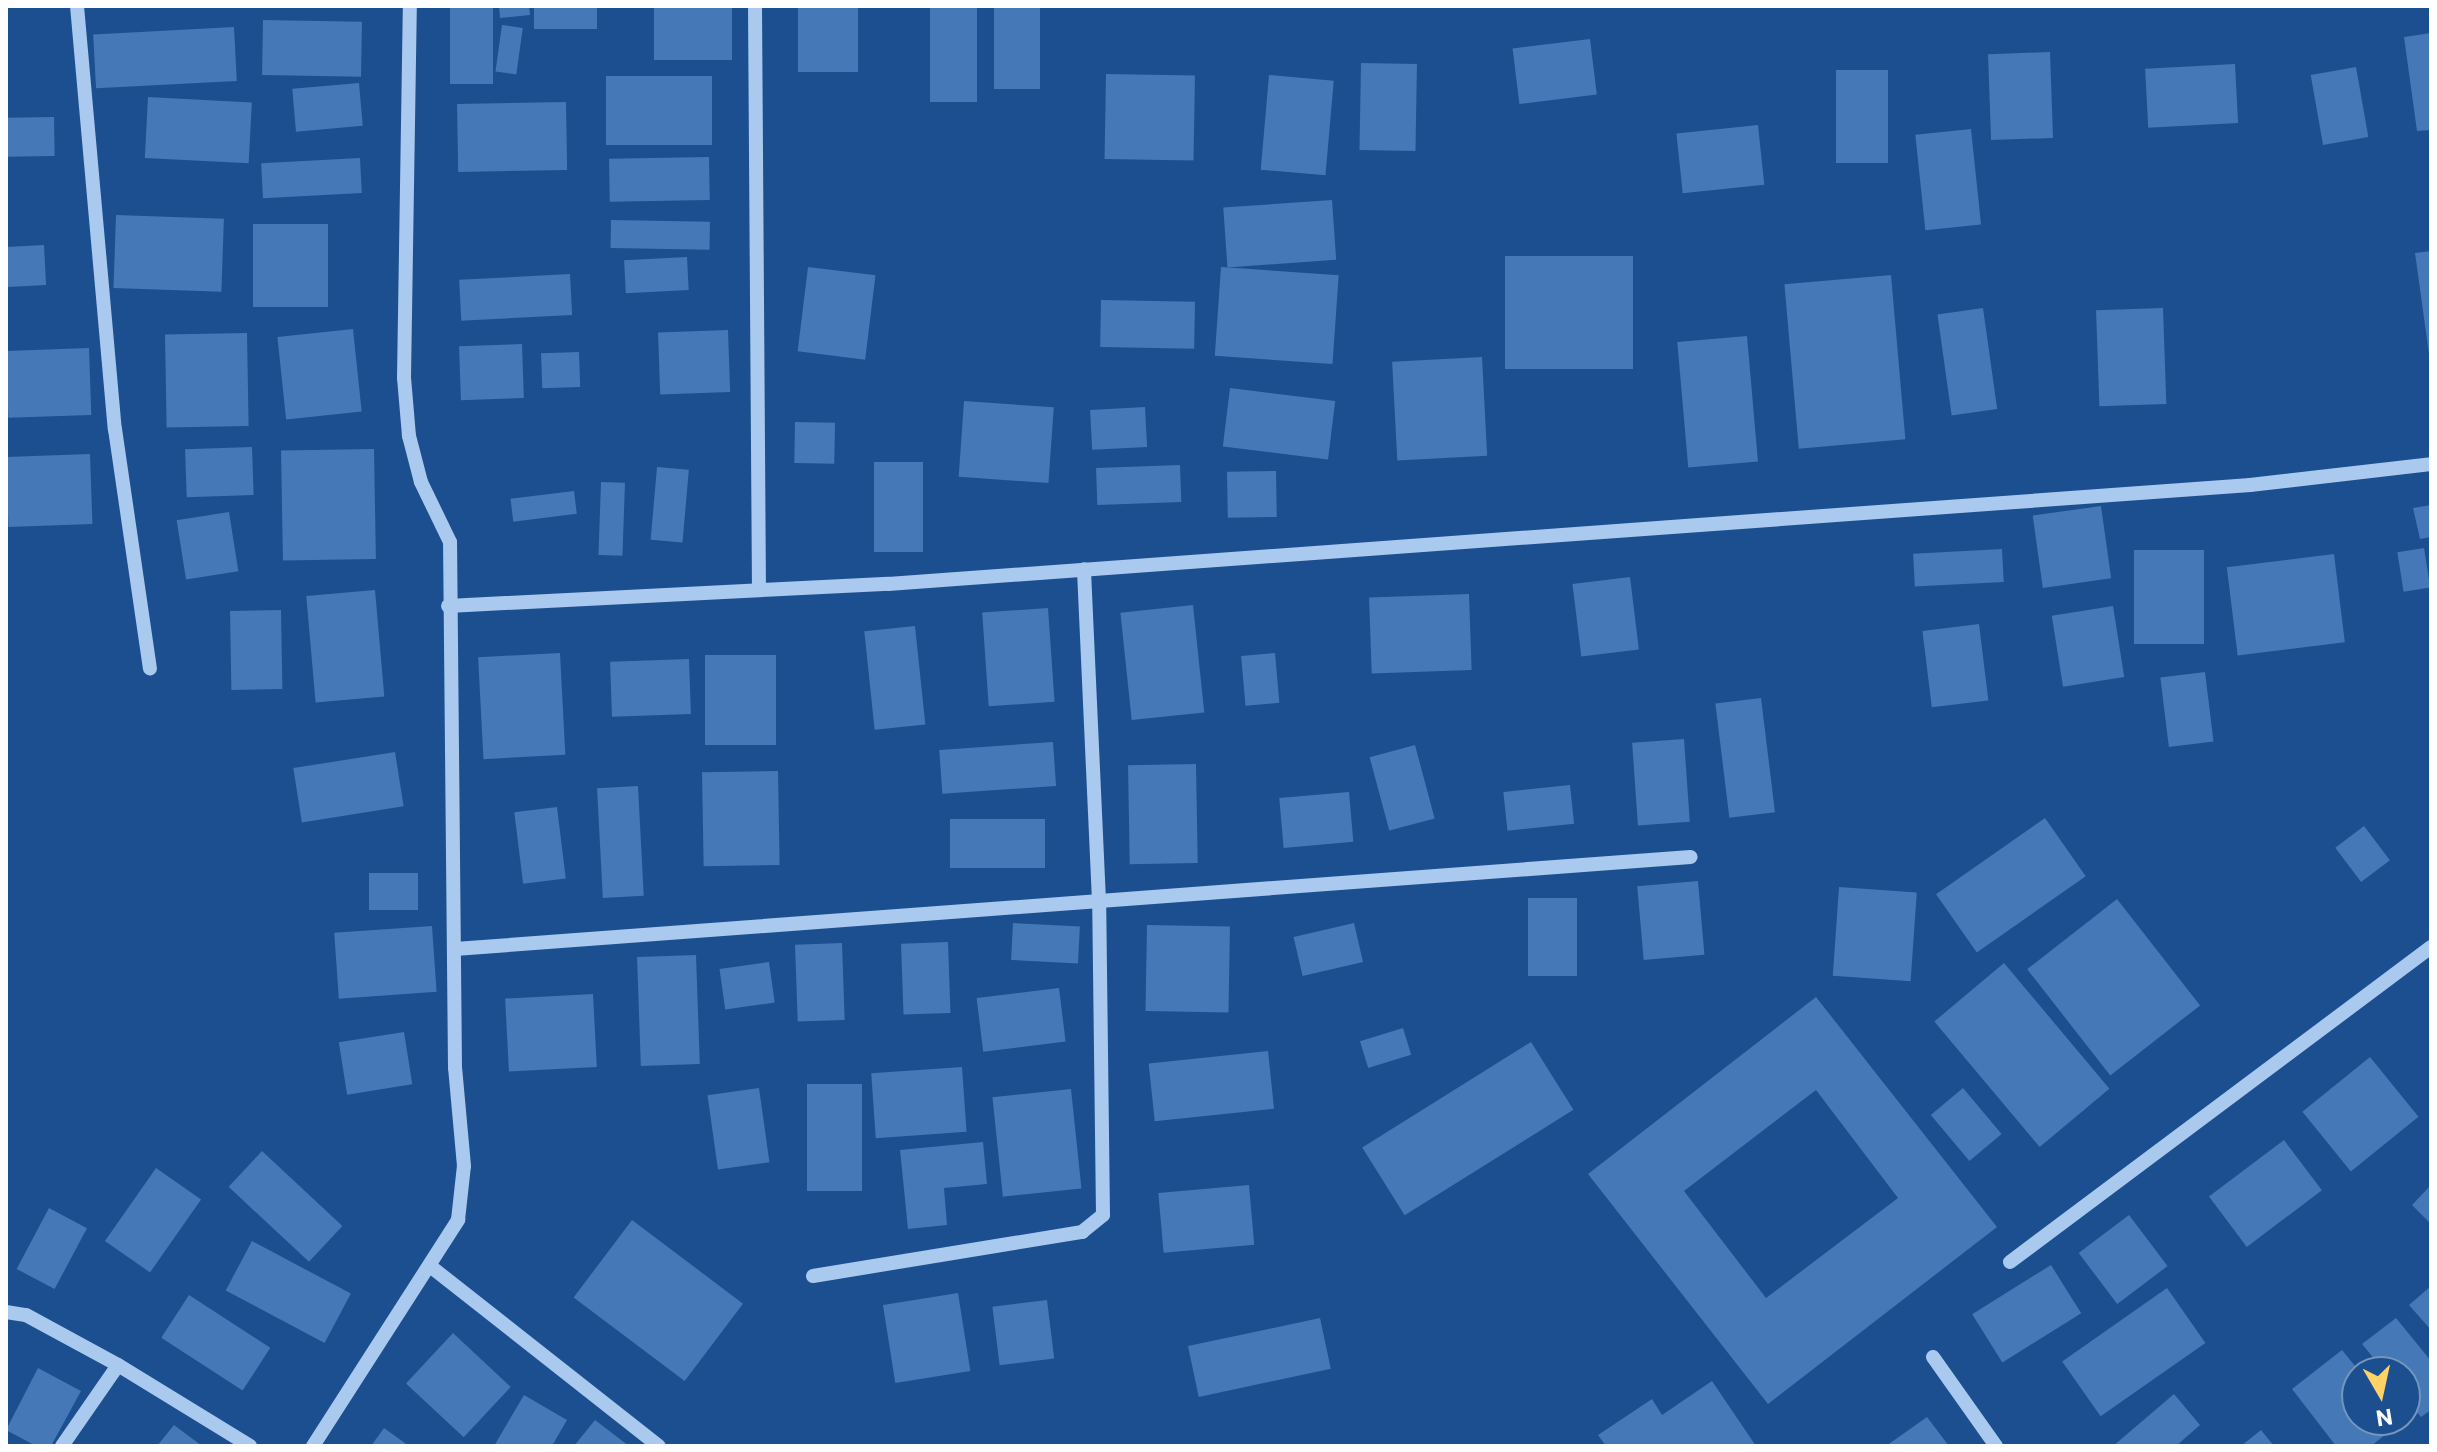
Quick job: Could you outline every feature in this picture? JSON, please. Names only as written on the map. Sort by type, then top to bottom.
[{"type":"street","points":[[77,6],[115,429],[150,668]]},
{"type":"street","points":[[313,1446],[458,1220],[464,1166],[455,1068],[448,606],[450,542],[421,482],[409,436],[404,378],[410,6]]},
{"type":"street","points":[[755,6],[759,590]]},
{"type":"street","points":[[448,606],[1084,569],[2250,485],[2431,464]]},
{"type":"street","points":[[813,1276],[1082,1232],[1103,1215],[1099,901],[1084,569]]},
{"type":"street","points":[[455,949],[1691,857]]},
{"type":"street","points":[[2010,1262],[2431,947]]},
{"type":"street","points":[[430,1266],[659,1446]]},
{"type":"street","points":[[6,1312],[26,1315],[118,1365],[250,1446]]},
{"type":"street","points":[[1933,1357],[1996,1446]]},
{"type":"street","points":[[62,1446],[118,1365]]},
{"type":"building","points":[[450,6],[493,6],[493,84],[450,84]]},
{"type":"building","points":[[499,6],[529,6],[530,15],[500,18]]},
{"type":"building","points":[[534,6],[597,6],[597,29],[534,29]]},
{"type":"building","points":[[654,6],[732,6],[732,60],[654,60]]},
{"type":"building","points":[[798,6],[858,6],[858,72],[798,72]]},
{"type":"building","points":[[994,6],[1040,6],[1040,89],[994,89]]},
{"type":"building","points":[[930,7],[977,7],[977,102],[930,102]]},
{"type":"building","points":[[263,20],[362,22],[361,77],[262,75]]},
{"type":"building","points":[[502,25],[523,28],[516,74],[495,72]]},
{"type":"building","points":[[234,27],[237,81],[96,88],[93,34]]},
{"type":"building","points":[[2431,33],[2431,130],[2417,131],[2404,37]]},
{"type":"building","points":[[1590,39],[1597,95],[1519,104],[1513,49]]},
{"type":"building","points":[[2050,52],[2053,138],[1991,140],[1988,54]]},
{"type":"building","points":[[1361,63],[1417,64],[1415,151],[1359,150]]},
{"type":"building","points":[[2235,64],[2238,123],[2148,128],[2145,69]]},
{"type":"building","points":[[2356,67],[2368,137],[2323,145],[2311,75]]},
{"type":"building","points":[[1836,70],[1888,70],[1888,163],[1836,163]]},
{"type":"building","points":[[1106,74],[1195,76],[1194,161],[1105,159]]},
{"type":"building","points":[[1269,75],[1334,81],[1325,175],[1261,170]]},
{"type":"building","points":[[606,76],[712,76],[712,145],[606,145]]},
{"type":"building","points":[[359,83],[363,126],[296,132],[292,89]]},
{"type":"building","points":[[148,97],[252,102],[249,163],[145,158]]},
{"type":"building","points":[[566,102],[567,170],[458,172],[457,104]]},
{"type":"building","points":[[54,117],[55,156],[7,157],[6,118]]},
{"type":"building","points":[[1758,125],[1764,185],[1683,193],[1676,134]]},
{"type":"building","points":[[1971,129],[1981,224],[1925,230],[1915,135]]},
{"type":"building","points":[[709,157],[710,200],[610,202],[609,159]]},
{"type":"building","points":[[360,158],[362,193],[263,198],[261,163]]},
{"type":"building","points":[[1332,200],[1336,260],[1227,267],[1223,208]]},
{"type":"building","points":[[116,215],[224,219],[221,292],[113,288]]},
{"type":"building","points":[[611,220],[710,222],[709,250],[611,248]]},
{"type":"building","points":[[253,224],[328,224],[328,307],[253,307]]},
{"type":"building","points":[[44,245],[46,285],[8,287],[6,247]]},
{"type":"building","points":[[2431,251],[2431,354],[2429,354],[2415,253]]},
{"type":"building","points":[[1505,256],[1633,256],[1633,369],[1505,369]]},
{"type":"building","points":[[687,257],[689,290],[626,293],[624,260]]},
{"type":"building","points":[[808,267],[875,275],[865,360],[798,351]]},
{"type":"building","points":[[1221,267],[1339,275],[1333,364],[1215,356]]},
{"type":"building","points":[[570,274],[572,315],[461,321],[459,280]]},
{"type":"building","points":[[1891,275],[1905,439],[1799,449],[1784,284]]},
{"type":"building","points":[[1101,300],[1195,302],[1194,349],[1100,347]]},
{"type":"building","points":[[1983,308],[1997,409],[1952,415],[1937,314]]},
{"type":"building","points":[[2163,308],[2166,404],[2099,406],[2096,310]]},
{"type":"building","points":[[353,329],[362,412],[286,419],[277,337]]},
{"type":"building","points":[[728,330],[730,392],[660,394],[658,332]]},
{"type":"building","points":[[247,333],[249,426],[167,427],[165,334]]},
{"type":"building","points":[[1747,336],[1758,462],[1688,468],[1677,342]]},
{"type":"building","points":[[522,344],[524,398],[461,400],[459,346]]},
{"type":"building","points":[[89,348],[91,415],[8,418],[6,351]]},
{"type":"building","points":[[579,352],[580,387],[542,388],[541,353]]},
{"type":"building","points":[[1482,357],[1487,456],[1397,461],[1392,362]]},
{"type":"building","points":[[1230,388],[1335,401],[1328,459],[1223,447]]},
{"type":"building","points":[[964,401],[1054,407],[1048,483],[959,477]]},
{"type":"building","points":[[1145,407],[1147,447],[1092,450],[1090,410]]},
{"type":"building","points":[[795,422],[835,423],[834,464],[794,463]]},
{"type":"building","points":[[252,447],[254,495],[187,497],[185,449]]},
{"type":"building","points":[[374,449],[376,559],[283,561],[281,451]]},
{"type":"building","points":[[90,454],[92,524],[8,527],[6,457]]},
{"type":"building","points":[[874,462],[923,462],[923,552],[874,552]]},
{"type":"building","points":[[1180,465],[1181,502],[1097,505],[1096,468]]},
{"type":"building","points":[[657,467],[689,470],[683,543],[651,540]]},
{"type":"building","points":[[1276,471],[1277,517],[1228,518],[1227,472]]},
{"type":"building","points":[[601,482],[625,483],[622,556],[598,555]]},
{"type":"building","points":[[574,491],[577,514],[513,522],[510,499]]},
{"type":"building","points":[[2431,505],[2431,537],[2420,539],[2413,508]]},
{"type":"building","points":[[2101,506],[2111,578],[2043,588],[2033,516]]},
{"type":"building","points":[[229,512],[238,571],[186,580],[177,520]]},
{"type":"building","points":[[2424,548],[2430,588],[2404,592],[2397,552]]},
{"type":"building","points":[[2002,549],[2004,582],[1915,587],[1913,554]]},
{"type":"building","points":[[2134,550],[2204,550],[2204,644],[2134,644]]},
{"type":"building","points":[[2334,554],[2345,642],[2238,655],[2227,567]]},
{"type":"building","points":[[1630,577],[1639,649],[1581,657],[1572,584]]},
{"type":"building","points":[[375,590],[384,697],[316,703],[306,596]]},
{"type":"building","points":[[1469,594],[1472,670],[1372,673],[1369,597]]},
{"type":"building","points":[[1193,605],[1204,712],[1132,720],[1120,613]]},
{"type":"building","points":[[2113,606],[2124,677],[2063,687],[2052,616]]},
{"type":"building","points":[[1048,608],[1055,702],[989,706],[982,613]]},
{"type":"building","points":[[281,610],[282,689],[231,690],[230,611]]},
{"type":"building","points":[[1979,624],[1988,700],[1932,707],[1922,631]]},
{"type":"building","points":[[915,626],[925,724],[875,730],[864,631]]},
{"type":"building","points":[[560,653],[565,755],[483,759],[478,657]]},
{"type":"building","points":[[1275,653],[1279,703],[1245,706],[1241,656]]},
{"type":"building","points":[[705,655],[776,655],[776,745],[705,745]]},
{"type":"building","points":[[689,659],[691,714],[612,717],[610,662]]},
{"type":"building","points":[[2205,672],[2214,741],[2169,747],[2160,677]]},
{"type":"building","points":[[1761,698],[1775,812],[1729,818],[1715,704]]},
{"type":"building","points":[[1684,739],[1690,822],[1638,825],[1632,743]]},
{"type":"building","points":[[1053,742],[1056,786],[942,794],[939,750]]},
{"type":"building","points":[[1415,745],[1435,818],[1389,831],[1370,757]]},
{"type":"building","points":[[395,752],[404,806],[302,822],[293,768]]},
{"type":"building","points":[[1196,764],[1198,863],[1130,864],[1128,765]]},
{"type":"building","points":[[778,771],[780,865],[704,866],[702,772]]},
{"type":"building","points":[[1570,785],[1574,824],[1507,831],[1503,792]]},
{"type":"building","points":[[638,786],[644,896],[603,898],[597,788]]},
{"type":"building","points":[[1349,792],[1353,842],[1284,848],[1279,798]]},
{"type":"building","points":[[557,807],[566,878],[523,884],[514,812]]},
{"type":"building","points":[[2045,818],[2086,876],[1977,952],[1936,894]]},
{"type":"building","points":[[950,819],[1045,819],[1045,868],[950,868]]},
{"type":"building","points":[[2364,826],[2390,860],[2361,882],[2335,848]]},
{"type":"building","points":[[369,873],[418,873],[418,910],[369,910]]},
{"type":"building","points":[[1698,881],[1704,955],[1644,960],[1637,886]]},
{"type":"building","points":[[1839,887],[1917,892],[1911,981],[1833,976]]},
{"type":"building","points":[[1528,898],[1577,898],[1577,976],[1528,976]]},
{"type":"building","points":[[2117,899],[2200,1005],[2110,1076],[2027,969]]},
{"type":"building","points":[[1013,923],[1080,927],[1078,963],[1011,960]]},
{"type":"building","points":[[1354,923],[1363,962],[1303,976],[1294,937]]},
{"type":"building","points":[[1147,925],[1230,926],[1228,1012],[1145,1011]]},
{"type":"building","points":[[432,926],[437,992],[339,999],[334,933]]},
{"type":"building","points":[[948,942],[950,1013],[904,1015],[901,944]]},
{"type":"building","points":[[842,943],[845,1020],[798,1022],[795,945]]},
{"type":"building","points":[[696,955],[700,1064],[641,1066],[637,957]]},
{"type":"building","points":[[769,962],[775,1003],[725,1010],[719,969]]},
{"type":"building","points":[[2004,963],[2109,1089],[2040,1147],[1934,1021]]},
{"type":"building","points":[[1059,988],[1066,1042],[983,1052],[977,998]]},
{"type":"building","points":[[593,994],[597,1067],[509,1072],[505,999]]},
{"type":"building","points":[[1816,997],[1997,1227],[1768,1404],[1588,1174]],"holes":[[[1816,1090],[1898,1198],[1766,1298],[1684,1191]]]},
{"type":"building","points":[[1403,1028],[1411,1055],[1368,1068],[1360,1041]]},
{"type":"building","points":[[404,1032],[412,1084],[347,1095],[339,1042]]},
{"type":"building","points":[[1531,1042],[1573,1110],[1405,1215],[1362,1147]]},
{"type":"building","points":[[1268,1051],[1274,1109],[1155,1121],[1149,1064]]},
{"type":"building","points":[[2370,1057],[2418,1117],[2351,1172],[2302,1112]]},
{"type":"building","points":[[962,1067],[967,1132],[876,1138],[871,1073]]},
{"type":"building","points":[[807,1084],[862,1084],[862,1191],[807,1191]]},
{"type":"building","points":[[759,1088],[769,1162],[718,1170],[708,1095]]},
{"type":"building","points":[[1963,1088],[2002,1134],[1969,1161],[1931,1115]]},
{"type":"building","points":[[1071,1089],[1081,1188],[1003,1197],[992,1097]]},
{"type":"building","points":[[2284,1140],[2322,1190],[2247,1247],[2209,1197]]},
{"type":"building","points":[[983,1142],[987,1184],[944,1188],[947,1225],[908,1229],[900,1150]]},
{"type":"building","points":[[262,1151],[342,1226],[309,1262],[229,1187]]},
{"type":"building","points":[[156,1168],[201,1200],[150,1272],[105,1241]]},
{"type":"building","points":[[1249,1185],[1254,1245],[1164,1253],[1158,1193]]},
{"type":"building","points":[[2431,1185],[2431,1224],[2412,1205]]},
{"type":"building","points":[[49,1208],[87,1228],[55,1289],[17,1269]]},
{"type":"building","points":[[2129,1215],[2168,1266],[2117,1304],[2079,1253]]},
{"type":"building","points":[[632,1220],[743,1304],[685,1381],[574,1297]]},
{"type":"building","points":[[252,1241],[351,1294],[325,1343],[226,1290]]},
{"type":"building","points":[[2051,1265],[2081,1313],[2002,1363],[1972,1314]]},
{"type":"building","points":[[2431,1286],[2431,1330],[2409,1305]]},
{"type":"building","points":[[2167,1288],[2205,1343],[2101,1416],[2062,1361]]},
{"type":"building","points":[[958,1293],[970,1371],[895,1383],[883,1305]]},
{"type":"building","points":[[189,1295],[270,1348],[243,1391],[161,1338]]},
{"type":"building","points":[[1047,1300],[1054,1359],[1000,1365],[992,1307]]},
{"type":"building","points":[[1320,1318],[1331,1369],[1199,1397],[1188,1346]]},
{"type":"building","points":[[2396,1318],[2431,1361],[2431,1410],[2421,1417],[2421,1356],[2372,1356],[2362,1344]]},
{"type":"building","points":[[453,1333],[511,1387],[464,1437],[406,1383]]},
{"type":"building","points":[[2342,1350],[2347,1356],[2341,1356],[2341,1436],[2384,1436],[2371,1446],[2336,1446],[2292,1389]]},
{"type":"building","points":[[38,1368],[81,1391],[51,1446],[36,1446],[6,1430]]},
{"type":"building","points":[[1712,1381],[1756,1446],[1606,1446],[1598,1435],[1652,1399],[1662,1415]]},
{"type":"building","points":[[2174,1394],[2200,1425],[2176,1446],[2113,1446]]},
{"type":"building","points":[[524,1395],[567,1420],[552,1446],[494,1446]]},
{"type":"building","points":[[1927,1417],[1949,1446],[1886,1446]]},
{"type":"building","points":[[595,1420],[629,1446],[574,1446]]},
{"type":"building","points":[[174,1425],[202,1446],[157,1446]]},
{"type":"building","points":[[384,1428],[409,1446],[371,1446]]},
{"type":"building","points":[[2261,1430],[2274,1446],[2241,1446]]}]
